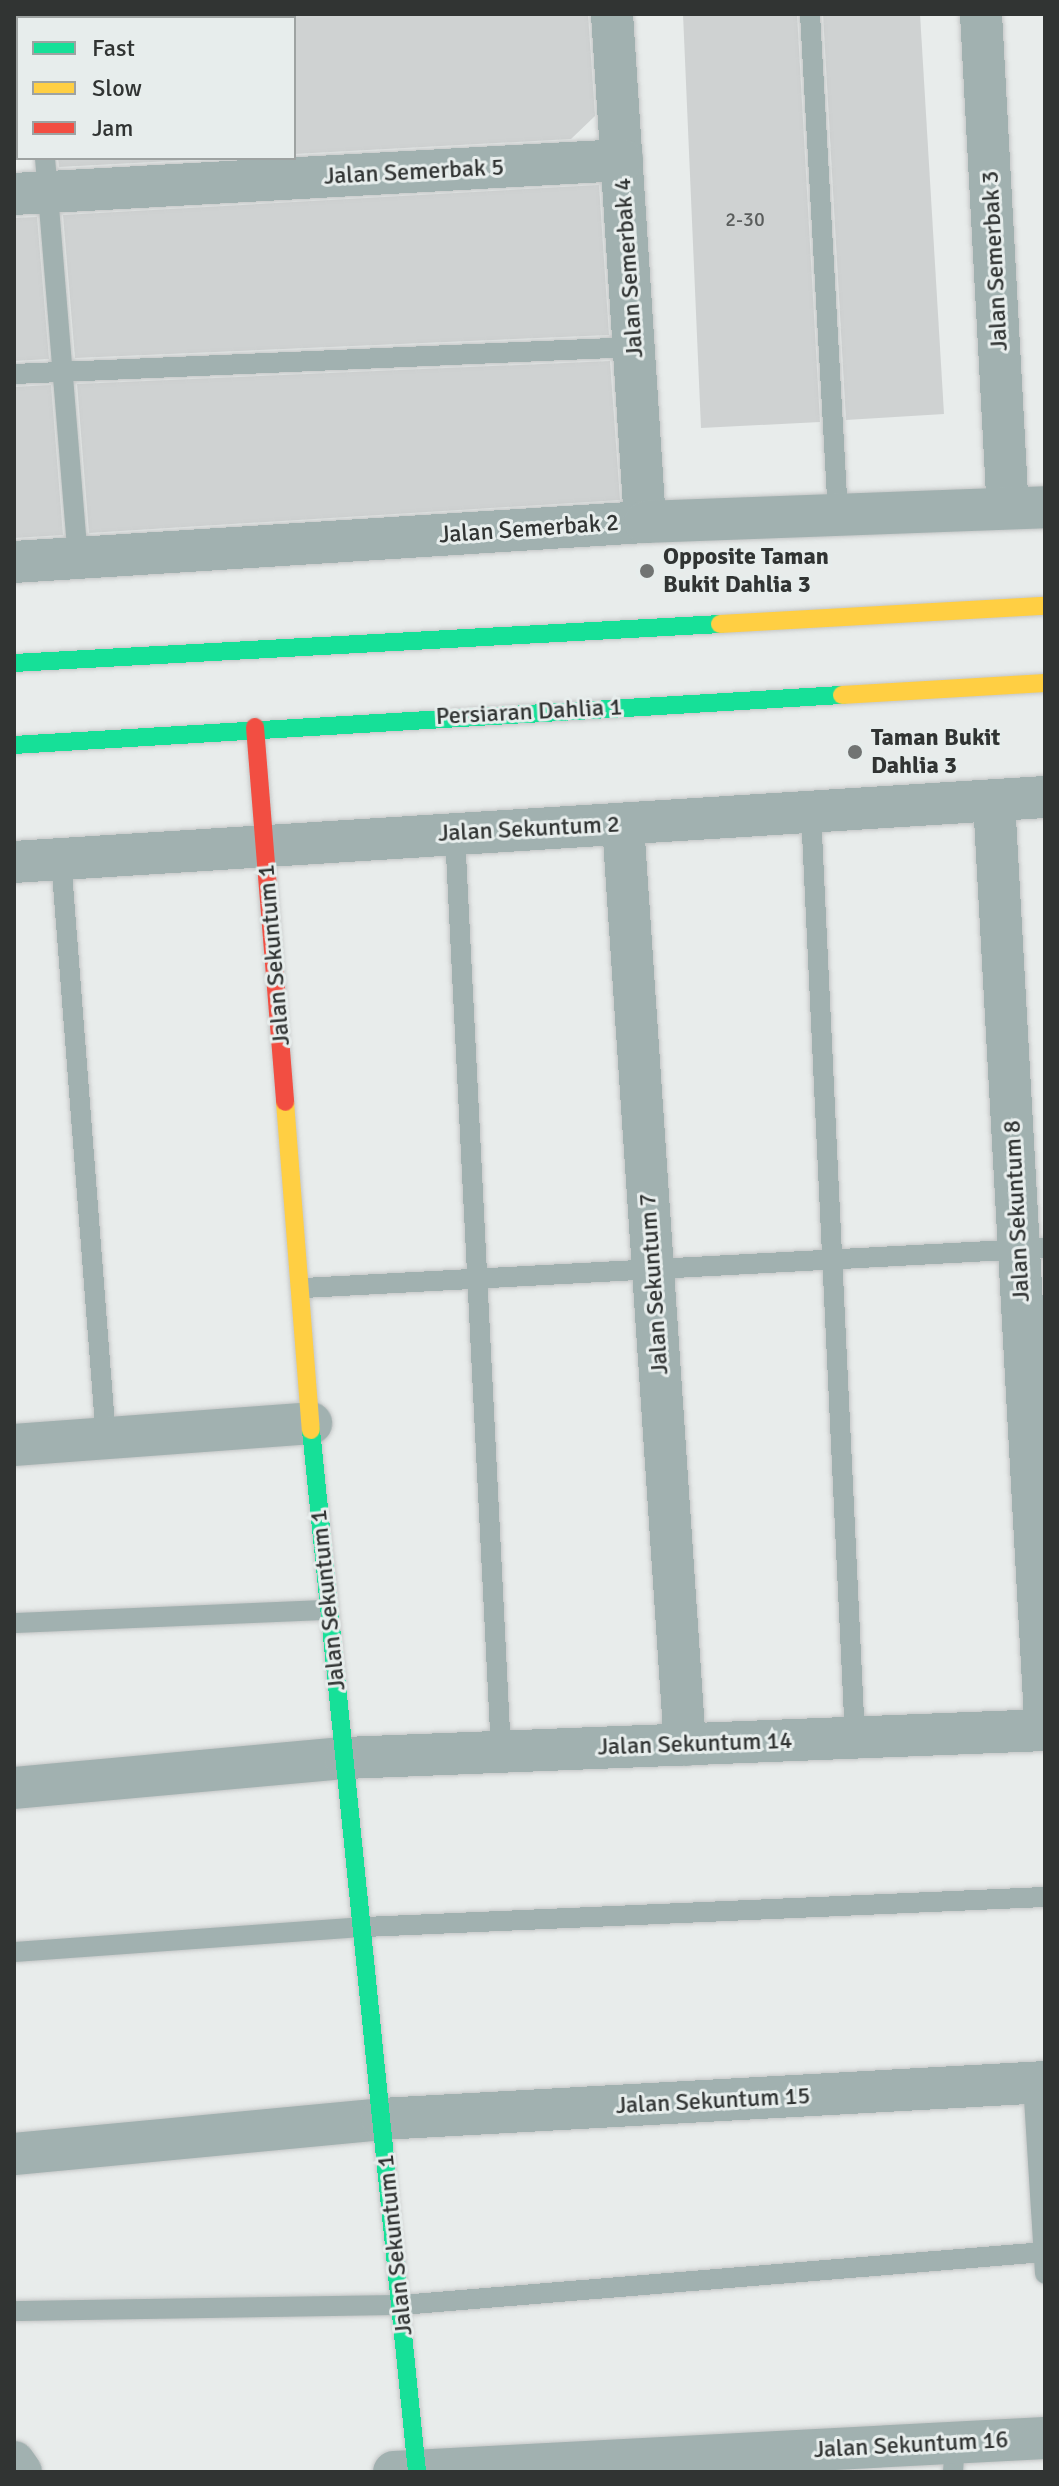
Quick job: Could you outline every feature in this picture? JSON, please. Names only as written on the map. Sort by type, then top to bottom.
[{"type":"street","name":"Jalan Semerbak 4","points":[[612,14],[645,522]]},
{"type":"street","name":"Jalan Semerbak 3","points":[[981,14],[1027,508]]},
{"type":"street","name":"Jalan Semerbak 5","points":[[35,182],[622,160]]},
{"type":"street","name":"Jalan Semerbak 2","points":[[14,562],[645,522],[1027,508]]},
{"type":"street","points":[[14,663],[1045,606]]},
{"type":"street","name":"Persiaran Dahlia 1","points":[[14,745],[255,727],[1045,683]]},
{"type":"street","name":"Jalan Sekuntum 1","points":[[255,727],[304,1288],[326,1610],[365,1927],[417,2472]]},
{"type":"street","name":"Jalan Sekuntum 2","points":[[14,862],[1045,797]]},
{"type":"street","name":"Jalan Sekuntum 8","points":[[994,800],[1032,1248],[1045,1718]]},
{"type":"street","name":"Jalan Sekuntum 7","points":[[623,824],[685,1745]]},
{"type":"street","points":[[14,1445],[311,1423]]},
{"type":"street","name":"Jalan Sekuntum 14","points":[[14,1788],[345,1758],[1045,1730]]},
{"type":"street","name":"Jalan Sekuntum 15","points":[[14,2154],[382,2119],[1039,2083]]},
{"type":"street","name":"Jalan Sekuntum 16","points":[[394,2472],[954,2457],[1045,2438]]},
{"type":"street","points":[[14,2462],[21,2472]]},
{"type":"lane","points":[[810,14],[838,515]]},
{"type":"lane","points":[[35,182],[62,372],[78,558]]},
{"type":"lane","points":[[14,374],[634,347]]},
{"type":"lane","points":[[811,812],[855,1738]]},
{"type":"lane","points":[[455,834],[501,1752]]},
{"type":"lane","points":[[61,859],[106,1438]]},
{"type":"lane","points":[[304,1288],[1032,1248]]},
{"type":"lane","points":[[14,1623],[326,1610]]},
{"type":"lane","points":[[14,1952],[365,1927],[1045,1897]]},
{"type":"lane","points":[[1039,2083],[1045,2274]]},
{"type":"lane","points":[[14,2311],[401,2305],[1044,2252]]},
{"type":"building","points":[[588,14],[595,116],[571,139],[296,154],[294,16]]},
{"type":"building","points":[[683,14],[797,14],[820,422],[701,428]]},
{"type":"building","points":[[823,14],[920,14],[944,414],[846,420]]},
{"type":"building","points":[[58,160],[190,160],[59,167]]},
{"type":"building","points":[[599,185],[609,335],[75,358],[63,215]]},
{"type":"building","points":[[37,217],[49,359],[14,361],[14,218]]},
{"type":"building","points":[[610,361],[620,500],[89,533],[77,384]]},
{"type":"building","points":[[51,385],[63,535],[14,538],[14,387]]},
{"type":"traffic: fast","points":[[14,663],[720,624]]},
{"type":"traffic: fast","points":[[14,745],[842,695]]},
{"type":"traffic: fast","points":[[311,1430],[417,2472]]},
{"type":"traffic: slow","points":[[720,624],[1045,606]]},
{"type":"traffic: slow","points":[[842,695],[1045,683]]},
{"type":"traffic: slow","points":[[285,1102],[311,1430]]},
{"type":"traffic: jam","points":[[255,727],[285,1102]]},
{"type":"place","name":"Opposite Taman Bukit Dahlia 3","points":[[647,571]]},
{"type":"place","name":"Taman Bukit Dahlia 3","points":[[855,752]]}]
